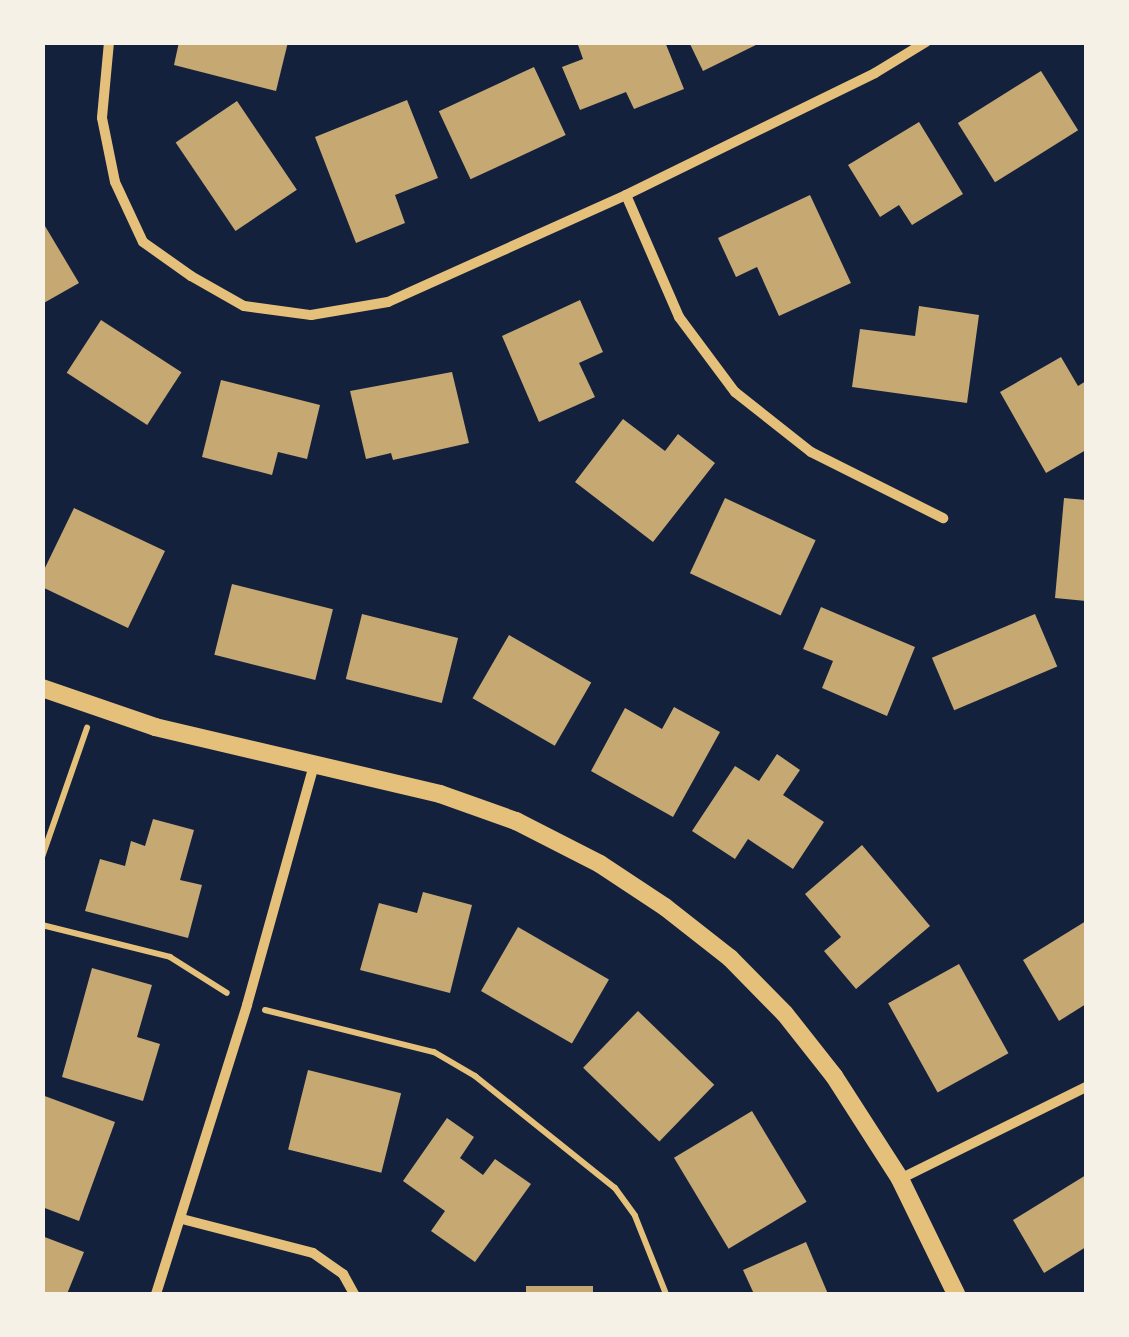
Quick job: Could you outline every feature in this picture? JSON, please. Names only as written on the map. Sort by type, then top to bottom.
[{"type":"street","points":[[109,42],[102,118],[115,182],[143,242],[191,276],[244,306],[310,315],[388,302],[626,195],[875,73],[926,42]]},
{"type":"street","points":[[626,195],[679,317],[735,392],[810,452],[944,518]]},
{"type":"street","points":[[42,688],[155,727],[440,794],[516,821],[600,864],[665,907],[730,958],[785,1014],[834,1076],[900,1179],[956,1294]]},
{"type":"street","points":[[156,1294],[247,1005],[314,764]]},
{"type":"street","points":[[900,1179],[1086,1087]]},
{"type":"street","points":[[182,1219],[313,1253],[343,1274],[354,1294]]},
{"type":"path","points":[[42,857],[94,708]]},
{"type":"path","points":[[42,925],[170,957],[247,1005],[434,1052],[475,1076],[615,1188],[635,1216],[666,1294]]},
{"type":"building","points":[[179,42],[288,42],[276,91],[174,65]]},
{"type":"building","points":[[577,42],[665,42],[684,89],[634,109],[626,92],[580,110],[562,67],[583,59]]},
{"type":"building","points":[[689,42],[762,42],[703,71]]},
{"type":"building","points":[[534,67],[566,135],[471,179],[439,111]]},
{"type":"building","points":[[1041,71],[1078,130],[995,182],[958,123]]},
{"type":"building","points":[[407,100],[438,178],[395,195],[405,223],[356,243],[315,137]]},
{"type":"building","points":[[237,101],[297,190],[235,231],[176,142]]},
{"type":"building","points":[[919,122],[963,194],[912,225],[899,205],[880,217],[848,165]]},
{"type":"building","points":[[810,195],[851,283],[779,316],[757,267],[736,277],[718,238]]},
{"type":"building","points":[[42,221],[79,283],[42,304]]},
{"type":"building","points":[[580,300],[603,352],[579,363],[595,397],[539,422],[502,336]]},
{"type":"building","points":[[919,306],[979,315],[967,403],[852,387],[860,329],[915,336]]},
{"type":"building","points":[[101,320],[182,372],[147,425],[67,373]]},
{"type":"building","points":[[1061,357],[1078,386],[1086,381],[1086,450],[1046,473],[1000,392]]},
{"type":"building","points":[[452,372],[469,443],[393,460],[391,453],[366,459],[350,391]]},
{"type":"building","points":[[221,380],[320,405],[307,459],[278,452],[272,475],[202,457]]},
{"type":"building","points":[[623,419],[665,451],[678,434],[715,463],[653,542],[575,482]]},
{"type":"building","points":[[725,498],[816,540],[781,615],[690,573]]},
{"type":"building","points":[[1064,498],[1086,500],[1086,601],[1055,598]]},
{"type":"building","points":[[74,508],[165,551],[128,628],[42,587],[42,574]]},
{"type":"building","points":[[232,584],[333,609],[315,680],[214,655]]},
{"type":"building","points":[[821,607],[915,647],[887,716],[822,688],[833,661],[803,649]]},
{"type":"building","points":[[362,614],[458,638],[442,703],[346,679]]},
{"type":"building","points":[[1035,614],[1057,666],[954,710],[932,658]]},
{"type":"building","points":[[509,635],[591,682],[555,746],[472,698]]},
{"type":"building","points":[[674,707],[720,732],[673,817],[591,771],[625,708],[662,729]]},
{"type":"building","points":[[777,754],[800,770],[783,795],[824,822],[793,869],[748,839],[735,859],[692,831],[735,766],[759,781]]},
{"type":"building","points":[[153,819],[194,830],[180,880],[202,885],[188,938],[85,911],[100,859],[125,866],[131,841],[145,846]]},
{"type":"building","points":[[862,845],[930,926],[856,989],[824,951],[841,937],[805,894]]},
{"type":"building","points":[[423,892],[472,905],[450,993],[360,970],[379,903],[417,913]]},
{"type":"building","points":[[1086,921],[1086,1004],[1059,1021],[1023,960]]},
{"type":"building","points":[[518,927],[609,980],[572,1044],[481,991]]},
{"type":"building","points":[[959,964],[1008,1053],[938,1092],[888,1003]]},
{"type":"building","points":[[92,968],[152,985],[137,1037],[160,1044],[143,1101],[62,1077]]},
{"type":"building","points":[[638,1011],[714,1085],[659,1141],[583,1068]]},
{"type":"building","points":[[308,1070],[401,1093],[381,1173],[288,1150]]},
{"type":"building","points":[[42,1095],[115,1122],[79,1221],[42,1207]]},
{"type":"building","points":[[752,1111],[807,1202],[729,1249],[674,1158]]},
{"type":"building","points":[[447,1118],[474,1137],[460,1158],[483,1175],[495,1159],[531,1184],[475,1262],[431,1231],[445,1211],[403,1181]]},
{"type":"building","points":[[1086,1175],[1086,1247],[1044,1273],[1013,1220]]},
{"type":"building","points":[[42,1236],[84,1252],[67,1294],[42,1294]]},
{"type":"building","points":[[806,1242],[828,1294],[754,1294],[743,1270]]},
{"type":"building","points":[[526,1286],[593,1286],[593,1294],[526,1294]]}]
